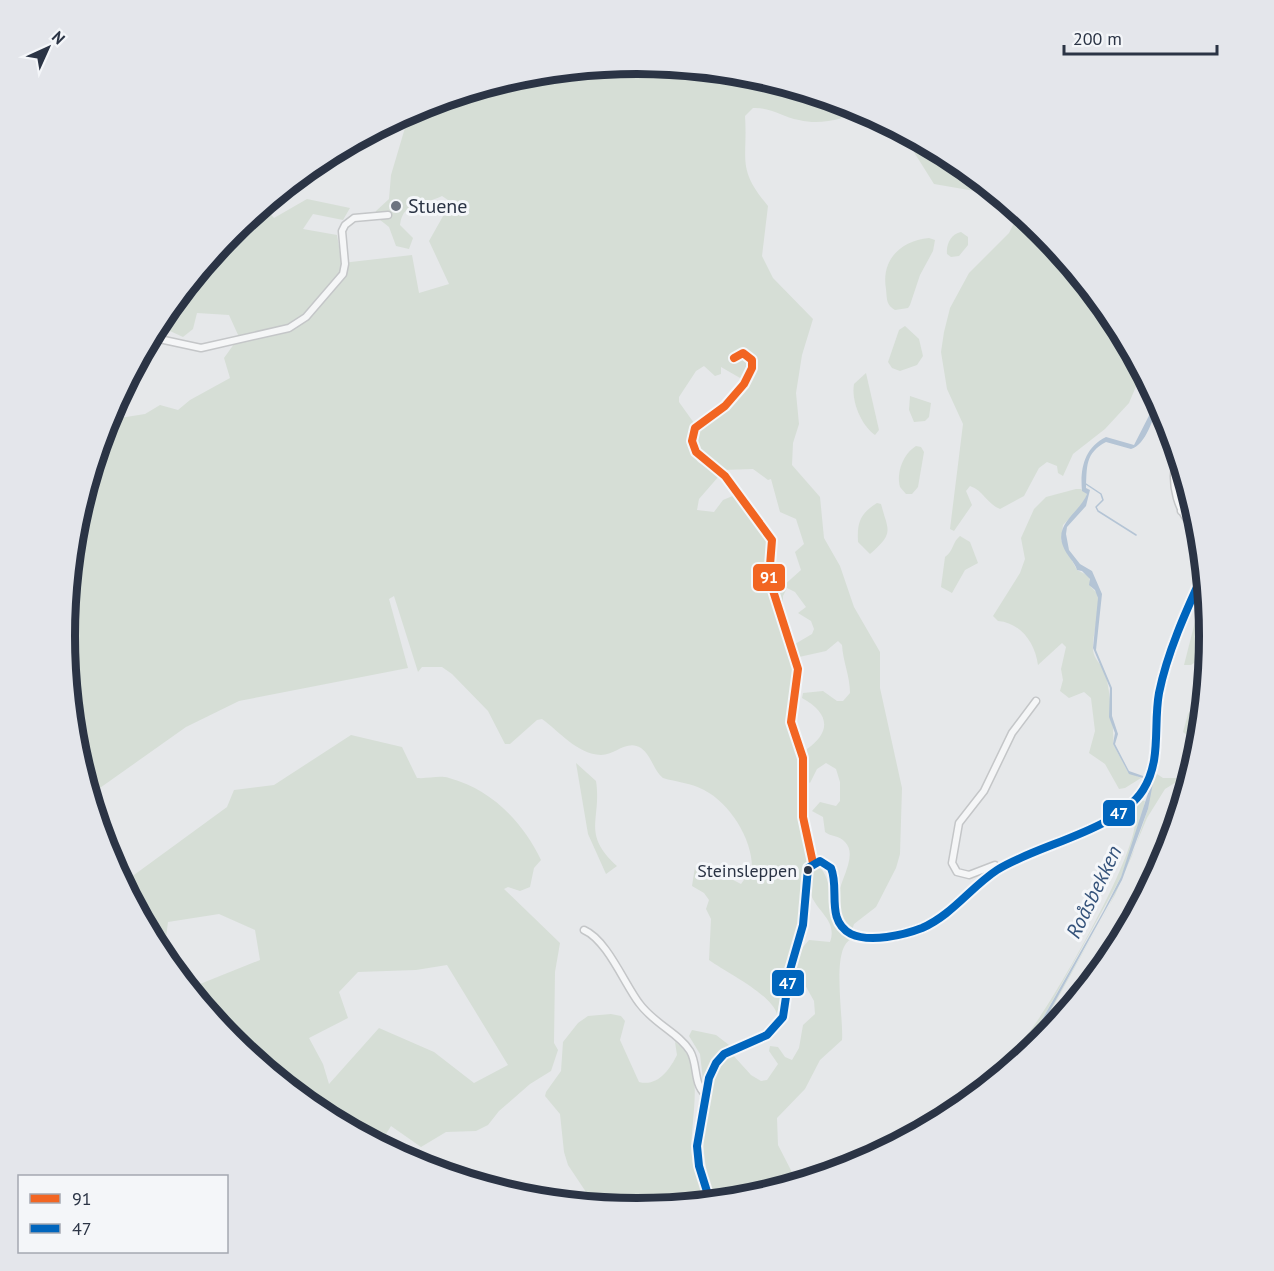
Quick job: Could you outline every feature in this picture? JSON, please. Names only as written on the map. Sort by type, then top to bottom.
[{"type":"main road","points":[[708,1193],[699,1166],[697,1146],[705,1094],[711,1072],[721,1057],[736,1047],[771,1032],[783,1017],[789,975],[802,925],[806,873],[813,863],[823,862],[831,868],[834,906],[840,924],[852,934],[866,937],[900,933],[928,925],[945,915],[998,869],[1118,815],[1131,805],[1151,774],[1156,752],[1157,710],[1165,670],[1197,589]]},
{"type":"street","points":[[160,339],[201,348],[289,328],[306,316],[343,274],[345,264],[342,231],[345,225],[354,218],[388,215]]},
{"type":"street","points":[[734,357],[743,353],[752,360],[748,379],[724,406],[695,428],[692,441],[696,452],[725,476],[772,540],[769,578],[798,669],[791,722],[803,758],[803,817],[813,863]]},
{"type":"street","points":[[1175,476],[1174,488],[1181,511],[1186,517]]},
{"type":"street","points":[[998,869],[995,865],[969,875],[961,875],[954,868],[959,823],[984,791],[1012,733],[1036,701]]},
{"type":"street","points":[[584,930],[599,941],[649,1016],[686,1046],[694,1059],[699,1088],[705,1094]]},
{"type":"shaded area","points":[[637,74],[710,78],[782,93],[851,115],[808,122],[753,108],[745,116],[745,154],[747,172],[751,182],[768,206],[762,256],[773,278],[813,319],[802,355],[796,393],[799,424],[793,443],[792,465],[820,497],[824,538],[840,566],[854,607],[880,652],[880,688],[902,788],[900,854],[896,868],[876,907],[854,924],[852,930],[841,920],[837,908],[838,896],[849,861],[849,851],[843,840],[825,832],[823,817],[812,811],[820,802],[836,806],[840,801],[840,782],[836,769],[826,763],[817,769],[810,783],[807,781],[807,749],[821,735],[824,722],[817,709],[802,698],[803,693],[823,691],[837,701],[843,701],[850,693],[842,645],[838,641],[826,651],[799,657],[795,644],[812,634],[814,629],[811,621],[798,613],[806,607],[795,592],[787,588],[783,596],[783,609],[778,597],[782,587],[801,570],[795,552],[804,544],[796,519],[780,512],[771,479],[768,480],[753,469],[723,470],[699,449],[696,432],[747,382],[721,367],[721,374],[715,376],[704,366],[696,371],[679,397],[679,402],[694,423],[691,451],[698,462],[719,476],[699,499],[697,510],[714,512],[723,500],[735,495],[771,542],[764,571],[796,666],[788,727],[800,754],[802,822],[808,860],[801,875],[799,930],[787,967],[777,1014],[773,1006],[748,984],[709,960],[711,919],[706,909],[709,900],[704,893],[692,886],[695,867],[704,865],[741,884],[752,869],[749,846],[738,824],[723,804],[699,788],[663,778],[641,748],[631,745],[606,754],[592,754],[569,742],[542,719],[537,720],[510,744],[505,744],[488,711],[452,674],[442,667],[422,667],[418,672],[394,596],[389,599],[408,668],[239,701],[186,727],[97,790],[80,709],[76,672],[76,599],[80,562],[94,490],[119,418],[145,414],[160,405],[178,410],[190,400],[230,378],[224,358],[239,337],[229,315],[197,313],[193,329],[183,337],[166,329],[214,265],[268,211],[274,218],[307,199],[350,208],[343,220],[313,214],[303,229],[337,235],[342,263],[412,255],[419,293],[449,284],[429,241],[451,202],[442,196],[416,204],[405,211],[400,225],[413,238],[409,249],[396,246],[389,227],[375,216],[376,211],[389,199],[391,175],[406,123],[456,103],[527,84],[564,78]]},
{"type":"shaded area","points":[[906,142],[949,168],[982,192],[934,184]]},
{"type":"shaded area","points":[[1015,220],[1060,265],[1104,323],[1138,381],[1129,403],[1105,429],[1073,454],[1063,476],[1058,473],[1057,466],[1047,462],[1039,468],[1024,496],[1000,509],[970,486],[966,491],[972,505],[954,531],[950,529],[963,424],[947,389],[941,352],[944,332],[950,308],[969,273],[1009,233]]},
{"type":"shaded area","points":[[961,232],[968,237],[968,245],[959,256],[951,257],[947,254],[948,243],[954,235]]},
{"type":"shaded area","points":[[929,238],[935,240],[933,251],[920,275],[910,305],[908,308],[895,310],[888,304],[885,279],[890,261],[901,248],[909,243]]},
{"type":"shaded area","points":[[905,326],[919,339],[923,356],[917,365],[900,371],[892,368],[888,362],[899,330]]},
{"type":"shaded area","points":[[866,373],[879,430],[875,435],[861,419],[854,398],[854,384]]},
{"type":"shaded area","points":[[910,396],[931,403],[929,417],[925,421],[914,422],[909,410]]},
{"type":"shaded area","points":[[916,446],[921,447],[924,452],[918,487],[912,494],[906,494],[900,487],[900,470],[907,454]]},
{"type":"shaded area","points":[[1081,489],[1087,494],[1082,506],[1063,525],[1061,540],[1077,570],[1089,576],[1091,587],[1097,593],[1098,608],[1093,650],[1104,670],[1108,685],[1113,744],[1128,772],[1141,778],[1119,789],[1105,764],[1089,753],[1095,731],[1091,698],[1084,692],[1069,698],[1060,691],[1063,680],[1061,669],[1066,647],[1062,643],[1038,665],[1034,649],[1026,636],[1014,626],[998,621],[993,616],[1020,573],[1025,559],[1021,538],[1034,509],[1046,497]]},
{"type":"shaded area","points":[[877,503],[881,504],[888,531],[883,541],[870,554],[858,542],[858,529],[863,515]]},
{"type":"shaded area","points":[[960,536],[970,542],[978,563],[965,570],[952,593],[941,587],[945,557]]},
{"type":"shaded area","points":[[1197,614],[1198,660],[1191,665],[1184,665]]},
{"type":"shaded area","points":[[1194,705],[1190,733],[1187,735],[1183,732],[1188,714]]},
{"type":"shaded area","points":[[351,735],[402,747],[417,778],[445,777],[464,783],[479,790],[504,809],[525,833],[541,860],[534,868],[530,887],[520,891],[508,887],[504,889],[560,943],[555,972],[554,1043],[558,1050],[551,1071],[530,1084],[499,1111],[488,1125],[476,1131],[446,1132],[421,1147],[391,1126],[384,1138],[356,1122],[325,1103],[266,1058],[214,1006],[197,985],[260,960],[255,930],[219,914],[168,922],[166,941],[130,878],[227,807],[234,790],[274,785]],"holes":[[[447,965],[508,1065],[474,1083],[434,1052],[379,1028],[329,1084],[323,1064],[309,1038],[348,1018],[339,992],[358,972],[416,970]]]},
{"type":"shaded area","points":[[576,763],[596,781],[596,835],[599,844],[617,866],[606,874],[588,834]]},
{"type":"shaded area","points":[[1157,774],[1163,778],[1177,778],[1178,781],[1165,789],[1147,818],[1136,845],[1148,809],[1151,781]]},
{"type":"shaded area","points":[[1141,800],[1145,801],[1141,820],[1121,877],[1039,1025],[1008,1058],[987,1075],[1030,1031],[1042,1014],[1093,925],[1124,860],[1133,835],[1135,817],[1128,813]]},
{"type":"shaded area","points":[[814,867],[820,867],[829,886],[832,911],[836,920],[852,939],[845,944],[841,955],[842,1040],[820,1060],[805,1089],[777,1118],[778,1145],[793,1175],[747,1187],[713,1193],[703,1144],[703,1124],[711,1085],[720,1068],[732,1054],[751,1075],[761,1081],[767,1080],[778,1064],[769,1051],[770,1046],[778,1047],[785,1057],[792,1060],[799,1048],[803,1025],[815,1014],[814,1001],[795,967],[803,947],[809,940],[830,942],[832,932],[810,891],[810,880]]},
{"type":"shaded area","points":[[1099,924],[1045,1022],[1041,1025]]},
{"type":"shaded area","points":[[611,1014],[621,1016],[625,1021],[620,1040],[639,1082],[652,1082],[667,1071],[677,1055],[675,1042],[685,1052],[691,1064],[694,1079],[693,1163],[703,1194],[637,1198],[588,1195],[568,1165],[564,1152],[560,1114],[545,1096],[561,1071],[563,1042],[578,1023],[588,1016]]},
{"type":"shaded area","points":[[692,1030],[716,1035],[729,1045],[703,1080],[700,1054],[689,1036]]},
{"type":"water","points":[[1152,410],[1154,416],[1145,437],[1136,446],[1131,449],[1106,442],[1094,451],[1087,467],[1086,488],[1090,490],[1086,506],[1067,527],[1066,534],[1069,550],[1080,564],[1092,571],[1102,594],[1096,650],[1112,688],[1112,716],[1118,734],[1115,744],[1129,771],[1146,777],[1153,783],[1148,809],[1122,880],[1047,1016],[1036,1031],[1017,1049],[1039,1025],[1121,877],[1150,787],[1146,779],[1129,774],[1113,744],[1115,733],[1109,717],[1110,688],[1093,648],[1098,598],[1095,590],[1089,585],[1090,579],[1082,571],[1077,570],[1061,538],[1065,525],[1087,494],[1082,491],[1082,483],[1083,467],[1088,453],[1106,437],[1134,445]]},
{"type":"waterway","points":[[1086,484],[1101,494],[1103,500],[1096,507],[1098,511],[1136,535]]},
{"type":"transit line","name":"91","points":[[734,358],[743,353],[752,360],[752,368],[744,384],[725,406],[695,428],[692,441],[696,452],[725,476],[772,540],[769,578],[798,669],[791,722],[803,758],[803,817],[813,863]]},
{"type":"transit line","name":"47","points":[[708,1193],[699,1166],[697,1146],[709,1078],[716,1063],[724,1054],[767,1035],[783,1017],[790,970],[803,925],[808,868],[820,861],[831,868],[836,913],[843,928],[859,937],[887,937],[922,928],[943,916],[997,870],[1033,852],[1076,836],[1115,816],[1131,804],[1149,779],[1155,755],[1157,705],[1162,678],[1197,588]]},
{"type":"place","name":"Stuene","points":[[396,206]]},
{"type":"place","name":"Steinsleppen","points":[[808,870]]},
{"type":"water label","name":"Roåsbekken","points":[[1094,892]]}]
